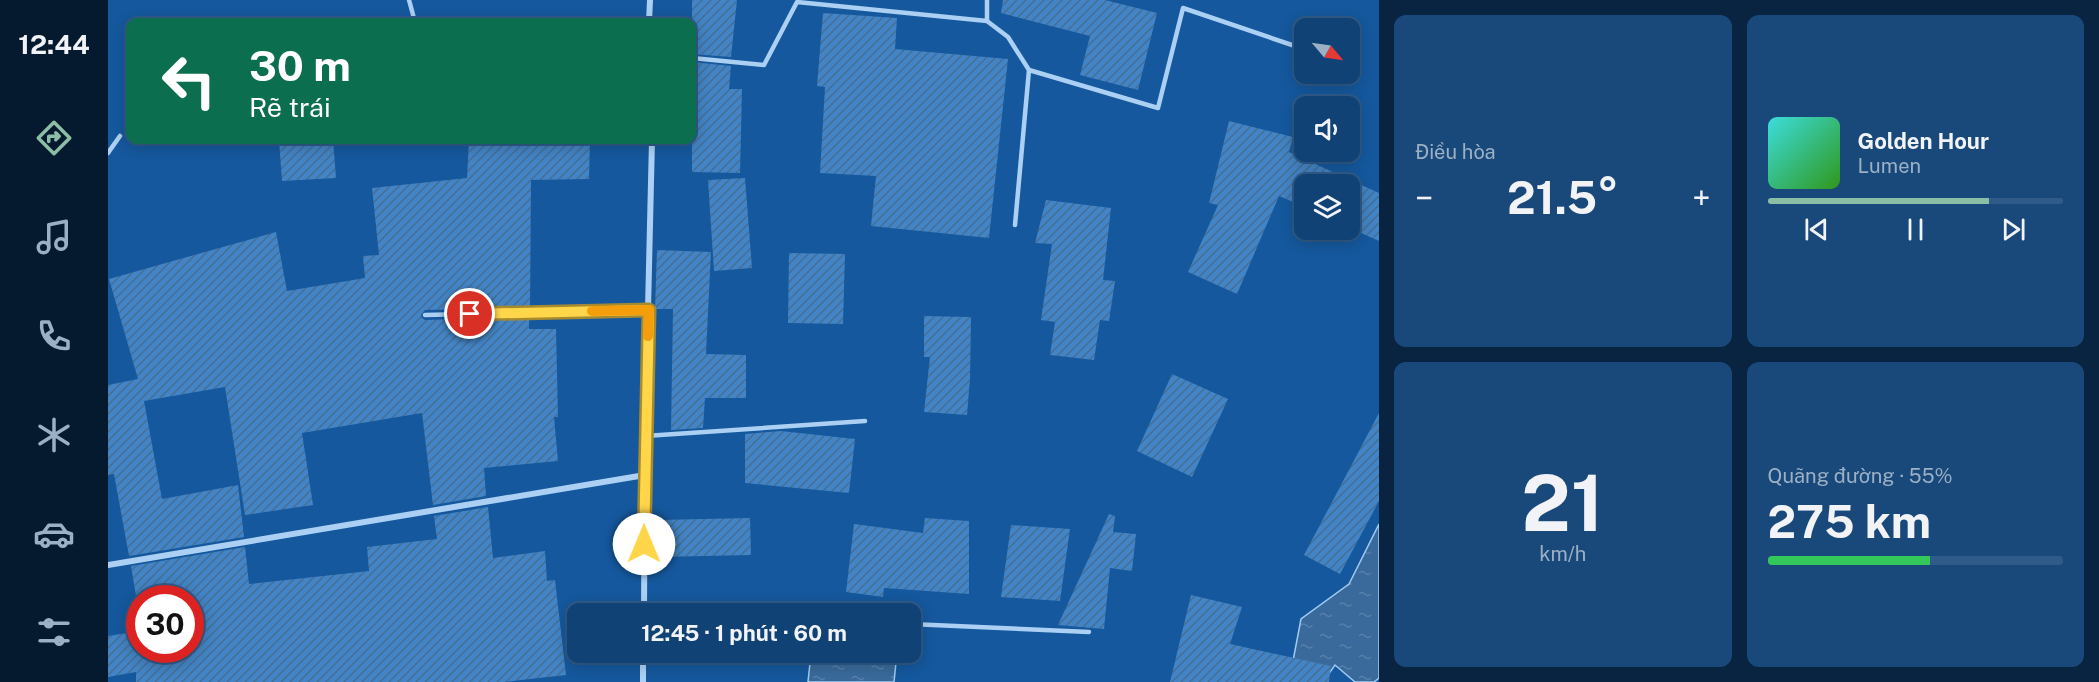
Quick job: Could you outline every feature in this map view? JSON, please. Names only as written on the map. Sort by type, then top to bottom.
[{"type":"street","points":[[649,18],[650,0]]},
{"type":"street","points":[[644,603],[645,436],[652,144]]},
{"type":"street","points":[[108,565],[645,475]]},
{"type":"street","points":[[643,663],[643,682]]},
{"type":"lane","points":[[409,0],[414,18]]},
{"type":"lane","points":[[987,0],[987,21]]},
{"type":"lane","points":[[696,58],[765,65],[797,2],[987,21],[1008,37],[1029,70],[1015,225]]},
{"type":"lane","points":[[1029,70],[1158,108],[1183,8],[1294,46]]},
{"type":"lane","points":[[108,153],[120,136]]},
{"type":"lane","points":[[425,315],[649,310]]},
{"type":"lane","points":[[645,436],[865,421]]},
{"type":"lane","points":[[921,624],[1089,632]]},
{"type":"water","points":[[1379,524],[1379,678],[1374,682],[1355,682],[1335,665],[1323,682],[1289,682],[1301,619],[1349,584]]},
{"type":"water","points":[[810,663],[896,663],[894,682],[808,682]]},
{"type":"building","points":[[692,0],[737,0],[731,57],[696,54],[696,18],[692,18]]},
{"type":"building","points":[[1003,0],[1105,0],[1157,13],[1138,90],[1080,75],[1090,36],[1001,13]]},
{"type":"building","points":[[823,13],[897,18],[895,49],[1008,59],[989,238],[871,226],[876,176],[820,173],[825,87],[817,86]]},
{"type":"building","points":[[696,62],[731,66],[729,89],[742,89],[740,173],[692,172],[692,144],[696,144]]},
{"type":"building","points":[[1229,121],[1293,137],[1289,152],[1294,154],[1294,162],[1311,162],[1337,174],[1294,174],[1294,202],[1279,196],[1237,294],[1188,272],[1218,205],[1209,203]]},
{"type":"building","points":[[279,144],[333,144],[336,178],[282,181]]},
{"type":"building","points":[[469,144],[590,144],[589,179],[531,180],[530,308],[425,310],[421,315],[425,320],[529,317],[529,329],[556,329],[558,417],[554,417],[558,461],[484,468],[486,496],[433,505],[422,413],[302,433],[313,505],[245,515],[225,387],[144,401],[162,499],[238,485],[244,537],[129,556],[114,474],[108,475],[108,385],[138,379],[109,279],[276,232],[287,291],[365,278],[363,256],[379,255],[372,188],[467,178]]},
{"type":"building","points":[[745,178],[752,268],[714,271],[708,180]]},
{"type":"building","points":[[1360,184],[1379,193],[1379,241],[1360,232]]},
{"type":"building","points":[[1046,200],[1111,208],[1103,280],[1115,281],[1109,321],[1100,320],[1094,360],[1050,355],[1055,322],[1041,320],[1052,244],[1035,243]]},
{"type":"building","points":[[657,250],[711,252],[706,354],[746,355],[746,398],[705,398],[703,428],[671,430],[673,309],[655,309]]},
{"type":"building","points":[[789,253],[845,254],[843,324],[788,323]]},
{"type":"building","points":[[924,316],[971,317],[967,415],[924,412],[930,357],[924,357]]},
{"type":"building","points":[[1172,374],[1228,399],[1192,477],[1137,451]]},
{"type":"building","points":[[1379,413],[1379,501],[1340,574],[1304,555]]},
{"type":"building","points":[[781,431],[855,439],[849,493],[745,483],[745,434]]},
{"type":"building","points":[[488,507],[493,558],[545,551],[547,581],[555,580],[566,675],[503,682],[136,682],[136,672],[108,677],[108,636],[126,633],[126,663],[204,663],[204,585],[134,585],[131,566],[245,547],[249,584],[369,571],[367,547],[437,539],[434,516]]},
{"type":"building","points":[[1109,514],[1115,516],[1113,532],[1136,534],[1132,571],[1110,568],[1104,629],[1058,625]]},
{"type":"building","points":[[750,518],[751,555],[657,557],[657,520]]},
{"type":"building","points":[[925,518],[969,521],[969,594],[884,588],[883,597],[846,592],[854,524],[923,533]]},
{"type":"building","points":[[1011,525],[1070,529],[1060,601],[1001,597]]},
{"type":"building","points":[[1191,595],[1242,607],[1230,644],[1331,666],[1329,682],[1170,682]]},
{"type":"slow traffic","points":[[592,311],[649,310],[648,336]]},
{"type":"route","points":[[470,314],[649,310],[644,544]]}]
